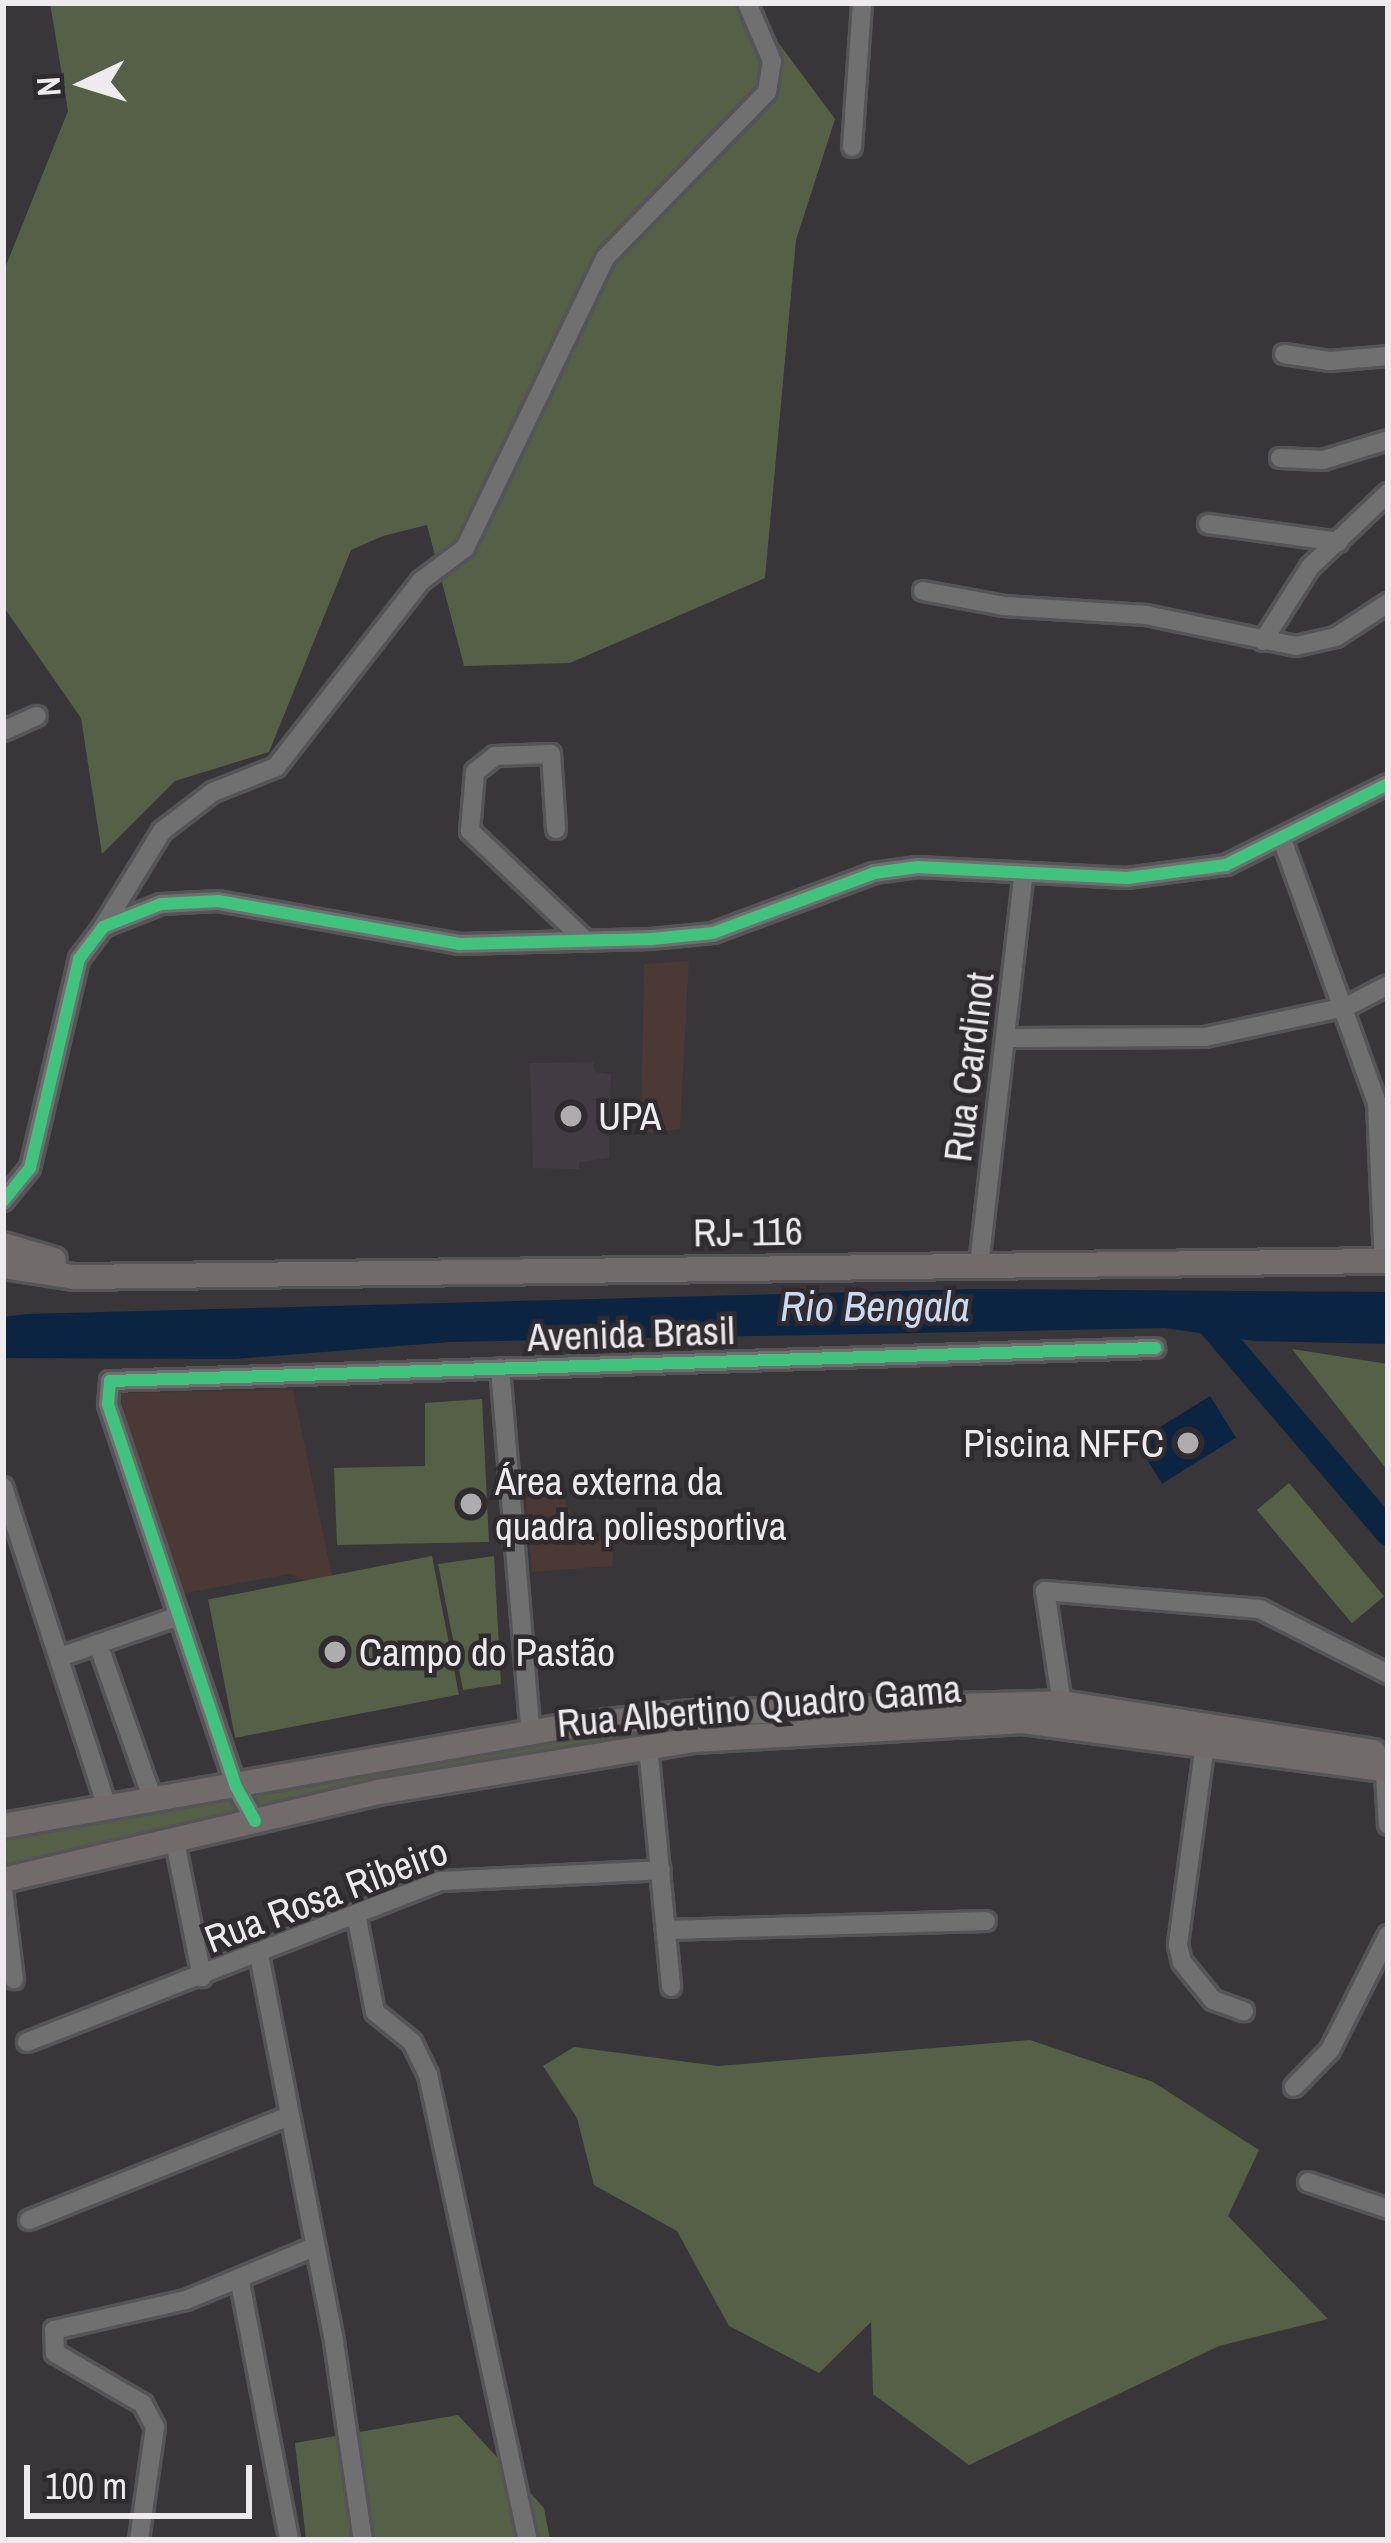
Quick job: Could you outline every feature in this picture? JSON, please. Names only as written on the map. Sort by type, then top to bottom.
[{"type":"main road","name":"RJ- 116","points":[[3,1245],[109,1273]]},
{"type":"main road","name":"RJ- 116","points":[[3,1266],[74,1277],[1386,1261]]},
{"type":"main road","name":"Rua Albertino Quadro Gama","points":[[3,1826],[531,1734],[692,1712],[1063,1713],[1386,1762]]},
{"type":"main road","points":[[692,1712],[694,1740]]},
{"type":"main road","name":"Rua Albertino Quadro Gama","points":[[3,1880],[255,1820],[694,1740],[1063,1713],[1205,1744],[1386,1762]]},
{"type":"street","points":[[3,1201],[30,1168],[64,995],[162,831],[213,792],[276,766],[399,607],[465,548],[605,258],[767,92],[772,61],[747,3]]},
{"type":"street","points":[[853,147],[862,3]]},
{"type":"street","points":[[1284,354],[1330,361],[1388,356]]},
{"type":"street","points":[[1280,458],[1323,460],[1388,440]]},
{"type":"street","points":[[1263,641],[1293,588],[1388,493]]},
{"type":"street","points":[[1208,524],[1339,542]]},
{"type":"street","points":[[923,591],[1004,606],[1146,615],[1263,641],[1316,644],[1388,603]]},
{"type":"street","points":[[3,730],[37,716]]},
{"type":"street","points":[[556,829],[550,754],[494,756],[475,772],[470,830],[586,941]]},
{"type":"street","points":[[103,927],[161,904],[218,901],[460,944],[712,933],[874,873],[918,866],[1023,876],[1175,875],[1283,842],[1388,784]]},
{"type":"street","points":[[1283,842],[1382,1102],[1386,1261]]},
{"type":"street","name":"Rua Cardinot","points":[[979,1265],[1023,876]]},
{"type":"street","points":[[1006,1038],[1204,1036],[1346,1007],[1388,985]]},
{"type":"street","name":"Avenida Brasil","points":[[179,1616],[108,1404],[110,1381],[1154,1348]]},
{"type":"street","points":[[500,1368],[531,1734]]},
{"type":"street","points":[[3,1487],[107,1808]]},
{"type":"street","points":[[1063,1713],[1045,1592],[1260,1609],[1388,1674]]},
{"type":"street","points":[[60,1657],[179,1616],[236,1786],[255,1820]]},
{"type":"street","points":[[98,1644],[153,1800]]},
{"type":"street","points":[[1205,1744],[1178,1945],[1182,1963],[1213,2000],[1244,2011]]},
{"type":"street","points":[[648,1746],[670,1987]]},
{"type":"street","points":[[1386,1762],[1388,1825]]},
{"type":"street","points":[[174,1837],[202,1978]]},
{"type":"street","name":"Rua Rosa Ribeiro","points":[[27,2042],[202,1978],[356,1914],[480,1874],[661,1870]]},
{"type":"street","points":[[3,1890],[14,1979]]},
{"type":"street","points":[[356,1914],[375,2012],[412,2042],[428,2074],[528,2540]]},
{"type":"street","points":[[666,1930],[986,1922]]},
{"type":"street","points":[[1294,2087],[1330,2050],[1388,1935]]},
{"type":"street","points":[[259,1955],[363,2540]]},
{"type":"street","points":[[29,2220],[289,2116]]},
{"type":"street","points":[[1308,2182],[1388,2209]]},
{"type":"street","points":[[139,2540],[155,2427],[143,2404],[55,2353],[52,2337],[63,2324],[240,2282],[314,2247]]},
{"type":"street","points":[[240,2282],[289,2540]]},
{"type":"shaded area","points":[[689,961],[680,1129],[641,1134],[644,964]]},
{"type":"shaded area","name":"UPA","points":[[593,1062],[595,1072],[611,1074],[609,1158],[579,1162],[579,1169],[533,1168],[530,1063]]},
{"type":"shaded area","points":[[293,1390],[332,1576],[309,1582],[290,1574],[175,1595],[119,1393]]},
{"type":"shaded area","points":[[558,1487],[577,1525],[614,1549],[612,1566],[532,1572],[525,1489]]},
{"type":"green space","points":[[50,3],[749,3],[835,119],[796,240],[765,578],[570,663],[464,666],[427,525],[383,536],[351,550],[269,752],[175,781],[102,854],[81,718],[3,606],[3,273],[68,111]]},
{"type":"green space","points":[[1292,1349],[1388,1364],[1388,1471]]},
{"type":"green space","points":[[482,1399],[489,1542],[337,1545],[334,1468],[425,1466],[425,1403]]},
{"type":"green space","points":[[1289,1483],[1384,1596],[1352,1623],[1257,1510]]},
{"type":"green space","name":"Campo do Pastão","points":[[432,1556],[459,1694],[235,1738],[208,1600]]},
{"type":"green space","points":[[494,1556],[501,1684],[463,1690],[438,1564]]},
{"type":"green space","points":[[678,1714],[677,1738],[3,1872],[3,1830]]},
{"type":"green space","points":[[1030,2040],[1153,2082],[1259,2150],[1228,2216],[1328,2319],[1219,2346],[969,2465],[873,2394],[871,2322],[819,2373],[729,2326],[677,2231],[594,2185],[577,2118],[543,2066],[574,2047],[718,2066]]},
{"type":"green space","points":[[458,2415],[544,2508],[550,2540],[306,2540],[295,2443]]},
{"type":"water","name":"Rio Bengala","points":[[972,1289],[1388,1292],[1388,1344],[1255,1341],[1165,1328],[450,1342],[234,1359],[3,1358],[3,1317],[27,1314]]},
{"type":"water","name":"Piscina NFFC","points":[[1210,1396],[1236,1438],[1162,1484],[1136,1442]]},
{"type":"waterway","points":[[1196,1307],[1388,1532]]},
{"type":"cycle path","points":[[3,1201],[30,1168],[79,959],[103,927],[161,904],[218,901],[459,944],[713,933],[874,873],[918,867],[1127,878],[1226,865],[1388,784]]},
{"type":"cycle path","points":[[255,1821],[236,1787],[108,1404],[110,1381],[1155,1348]]},
{"type":"place","name":"UPA","points":[[571,1116]]},
{"type":"place","name":"Piscina NFFC","points":[[1188,1443]]},
{"type":"place","name":"Área externa da quadra poliesportiva","points":[[471,1504]]},
{"type":"place","name":"Campo do Pastão","points":[[335,1652]]}]
